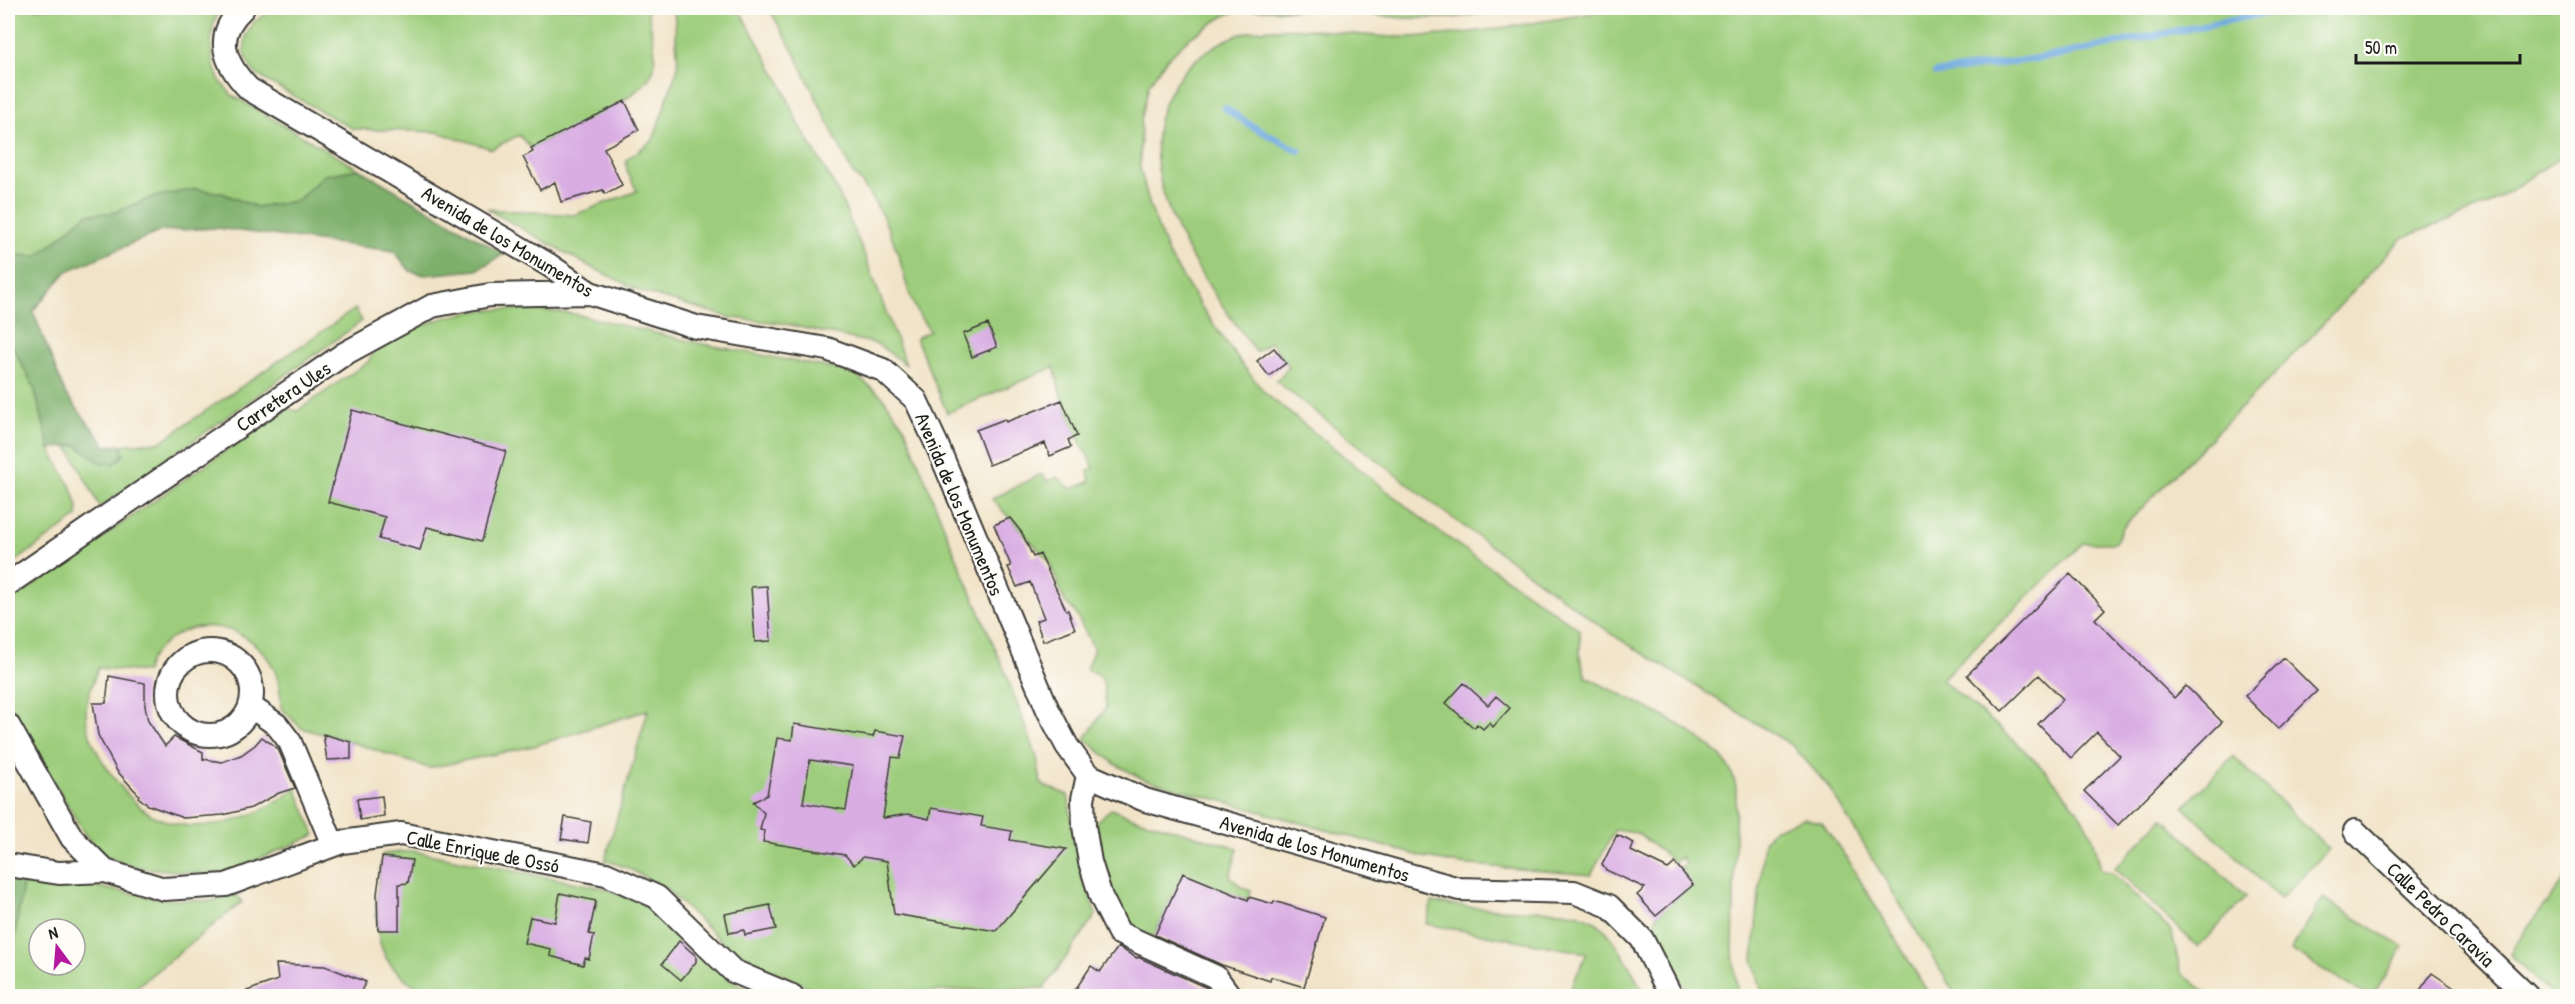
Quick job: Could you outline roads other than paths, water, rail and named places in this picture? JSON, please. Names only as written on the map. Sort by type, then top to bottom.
[{"type":"street","name":"Avenida de los Monumentos","points":[[243,8],[228,25],[225,42],[226,59],[235,75],[249,89],[549,265],[590,293],[696,327],[827,349],[883,370],[916,400],[1048,711],[1067,746],[1088,775],[1145,800],[1459,889],[1575,892],[1610,906],[1642,939],[1671,996]]},
{"type":"street","name":"Carretera Ules","points":[[8,584],[344,354],[432,306],[490,295],[590,293]]},
{"type":"street","points":[[250,706],[278,725],[290,742],[333,845]]},
{"type":"street","name":"Calle Enrique de Ossó","points":[[8,725],[72,838],[105,871],[164,889],[226,885],[342,842],[401,834],[606,874],[657,897],[733,970],[792,996]]},
{"type":"street","points":[[1088,775],[1083,799],[1084,826],[1090,862],[1101,897],[1119,933],[1216,977],[1230,996]]},
{"type":"street","name":"Calle Pedro Caravia","points":[[2355,831],[2527,996]]},
{"type":"street","points":[[8,865],[59,873],[105,871]]},
{"type":"waterway","points":[[1936,73],[2054,56],[2289,8]]},
{"type":"waterway","points":[[1225,108],[1250,125],[1299,151]]}]
